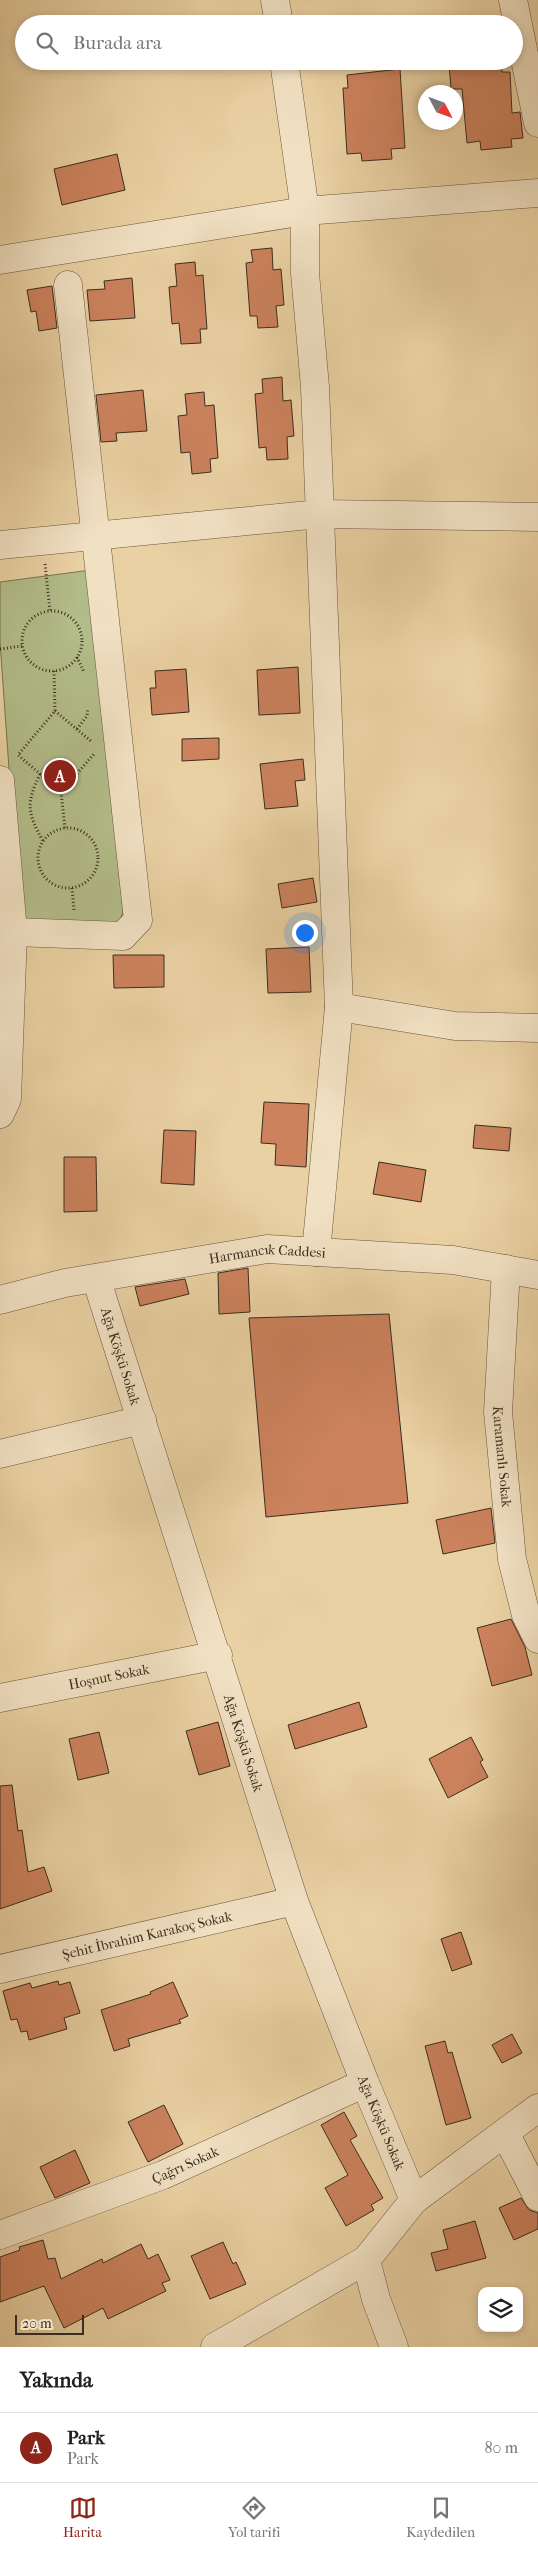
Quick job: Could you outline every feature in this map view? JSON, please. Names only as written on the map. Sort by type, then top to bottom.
[{"type":"street","points":[[275,0],[278,15]]},
{"type":"street","points":[[513,0],[516,15]]},
{"type":"street","points":[[523,49],[538,123]]},
{"type":"street","points":[[285,70],[306,211],[305,273],[315,387],[339,1007],[316,1252]]},
{"type":"street","points":[[0,260],[306,211],[538,193]]},
{"type":"street","points":[[14,932],[122,936],[138,920],[68,285]]},
{"type":"street","points":[[0,545],[320,514],[538,517]]},
{"type":"street","points":[[0,780],[4,886],[14,932],[7,1099],[0,1114]]},
{"type":"street","points":[[339,1007],[455,1026],[538,1028]]},
{"type":"street","name":"Harmancık Caddesi","points":[[0,1300],[65,1283],[267,1249],[453,1260],[538,1274]]},
{"type":"street","name":"Karamanlı Sokak","points":[[506,1269],[498,1412],[512,1559],[526,1615],[538,1639]]},
{"type":"street","name":"Ağa Köşkü Sokak","points":[[96,1278],[218,1655],[294,1901],[365,2083],[414,2200]]},
{"type":"street","points":[[0,1454],[142,1420]]},
{"type":"street","name":"Hoşnut Sokak","points":[[0,1698],[218,1655]]},
{"type":"street","name":"Şehit İbrahim Karakoç Sokak","points":[[0,1969],[294,1901]]},
{"type":"street","name":"Çağrı Sokak","points":[[0,2235],[163,2175],[365,2083]]},
{"type":"street","points":[[216,2347],[366,2260],[414,2200],[538,2108]]},
{"type":"street","points":[[505,2133],[538,2197]]},
{"type":"street","points":[[366,2260],[376,2299],[394,2347]]},
{"type":"path","points":[[42,540],[50,611]]},
{"type":"path","points":[[50,611],[67,614],[77,624],[82,637],[81,649],[77,657],[67,667],[54,671],[34,665],[25,655],[22,646],[22,633],[29,622],[40,613],[50,611]]},
{"type":"path","points":[[0,649],[22,646]]},
{"type":"path","points":[[77,657],[88,680]]},
{"type":"path","points":[[54,671],[55,711],[18,755],[61,792],[65,828]]},
{"type":"path","points":[[77,729],[86,716],[88,707]]},
{"type":"path","points":[[55,711],[99,748],[61,792]]},
{"type":"path","points":[[40,774],[30,795],[32,821],[43,841]]},
{"type":"path","points":[[65,828],[74,828],[86,834],[98,852],[98,863],[94,872],[83,885],[65,888],[46,880],[38,861],[43,841],[53,832],[65,828]]},
{"type":"green space","points":[[91,570],[123,912],[118,925],[31,925],[19,909],[0,642],[0,582]]},
{"type":"building","points":[[400,70],[405,148],[391,149],[392,159],[362,161],[361,153],[347,154],[343,88],[348,88],[347,75]]},
{"type":"building","points":[[449,70],[502,70],[502,72],[510,72],[512,113],[520,112],[523,138],[511,139],[512,147],[481,150],[480,141],[467,143],[463,85],[451,85]]},
{"type":"building","points":[[117,154],[125,190],[62,205],[54,169]]},
{"type":"building","points":[[272,248],[273,270],[281,269],[284,305],[276,306],[278,327],[258,328],[257,316],[250,316],[246,263],[253,262],[251,250]]},
{"type":"building","points":[[195,262],[196,276],[203,275],[207,329],[200,329],[201,343],[181,344],[179,323],[172,324],[169,287],[177,286],[175,264]]},
{"type":"building","points":[[132,278],[135,318],[90,321],[87,290],[105,289],[104,281]]},
{"type":"building","points":[[52,286],[57,328],[39,331],[36,311],[31,312],[27,290]]},
{"type":"building","points":[[282,377],[283,401],[291,400],[294,436],[287,437],[288,459],[267,460],[266,447],[259,448],[255,394],[263,393],[262,379]]},
{"type":"building","points":[[143,390],[147,431],[116,433],[117,441],[101,442],[96,395]]},
{"type":"building","points":[[204,392],[205,406],[214,405],[218,458],[210,459],[211,472],[192,474],[190,452],[181,453],[178,416],[187,415],[185,394]]},
{"type":"building","points":[[298,667],[300,713],[259,715],[257,670]]},
{"type":"building","points":[[186,669],[189,712],[152,715],[150,688],[156,688],[155,671]]},
{"type":"building","points":[[219,738],[219,759],[182,761],[182,739]]},
{"type":"building","points":[[303,759],[305,780],[295,781],[298,806],[265,809],[260,764]]},
{"type":"building","points":[[313,878],[317,902],[282,908],[278,884]]},
{"type":"building","points":[[309,947],[311,992],[268,993],[266,949]]},
{"type":"building","points":[[113,955],[164,955],[164,987],[114,988]]},
{"type":"building","points":[[264,1102],[309,1104],[306,1167],[275,1165],[276,1144],[261,1143]]},
{"type":"building","points":[[475,1125],[511,1128],[509,1151],[473,1148]]},
{"type":"building","points":[[164,1130],[196,1131],[194,1185],[161,1183]]},
{"type":"building","points":[[64,1157],[96,1157],[97,1211],[64,1212]]},
{"type":"building","points":[[379,1162],[426,1170],[421,1202],[373,1194]]},
{"type":"building","points":[[248,1268],[250,1312],[219,1314],[218,1273]]},
{"type":"building","points":[[185,1279],[189,1294],[140,1306],[135,1287]]},
{"type":"building","points":[[389,1314],[408,1503],[266,1517],[249,1318]]},
{"type":"building","points":[[491,1508],[495,1543],[443,1554],[436,1520]]},
{"type":"building","points":[[511,1619],[525,1647],[532,1675],[492,1686],[477,1628]]},
{"type":"building","points":[[359,1702],[367,1727],[295,1749],[288,1725]]},
{"type":"building","points":[[218,1722],[230,1766],[199,1775],[186,1731]]},
{"type":"building","points":[[99,1732],[109,1773],[78,1780],[69,1739]]},
{"type":"building","points":[[471,1737],[483,1760],[480,1762],[488,1777],[448,1798],[429,1759]]},
{"type":"building","points":[[12,1785],[18,1831],[22,1830],[28,1872],[44,1867],[52,1891],[0,1909],[0,1786]]},
{"type":"building","points":[[461,1932],[472,1964],[452,1971],[441,1939]]},
{"type":"building","points":[[58,1981],[59,1985],[70,1982],[80,2013],[64,2018],[67,2029],[29,2040],[27,2031],[21,2032],[17,2019],[11,2020],[3,1991],[30,1983],[32,1988]]},
{"type":"building","points":[[173,1982],[188,2016],[179,2020],[181,2023],[128,2039],[130,2046],[114,2051],[101,2010],[151,1994],[150,1992]]},
{"type":"building","points":[[512,2034],[522,2053],[502,2063],[492,2045]]},
{"type":"building","points":[[445,2041],[448,2053],[452,2052],[471,2118],[446,2125],[425,2046]]},
{"type":"building","points":[[164,2105],[183,2144],[148,2162],[128,2122]]},
{"type":"building","points":[[344,2112],[357,2136],[350,2140],[383,2198],[371,2205],[374,2210],[346,2226],[325,2188],[348,2175],[321,2125]]},
{"type":"building","points":[[75,2150],[90,2183],[55,2198],[40,2167]]},
{"type":"building","points":[[521,2198],[529,2210],[538,2213],[538,2229],[514,2240],[499,2208]]},
{"type":"building","points":[[475,2221],[486,2258],[436,2271],[431,2253],[448,2249],[443,2230]]},
{"type":"building","points":[[43,2240],[48,2259],[55,2258],[61,2279],[102,2259],[103,2263],[141,2244],[148,2259],[158,2254],[170,2280],[162,2283],[166,2291],[108,2319],[103,2308],[64,2328],[44,2286],[0,2302],[0,2257],[20,2250],[19,2247]]},
{"type":"building","points":[[223,2242],[233,2264],[236,2262],[246,2284],[210,2299],[191,2256]]},
{"type":"place","name":"Park","points":[[60,776]]}]
